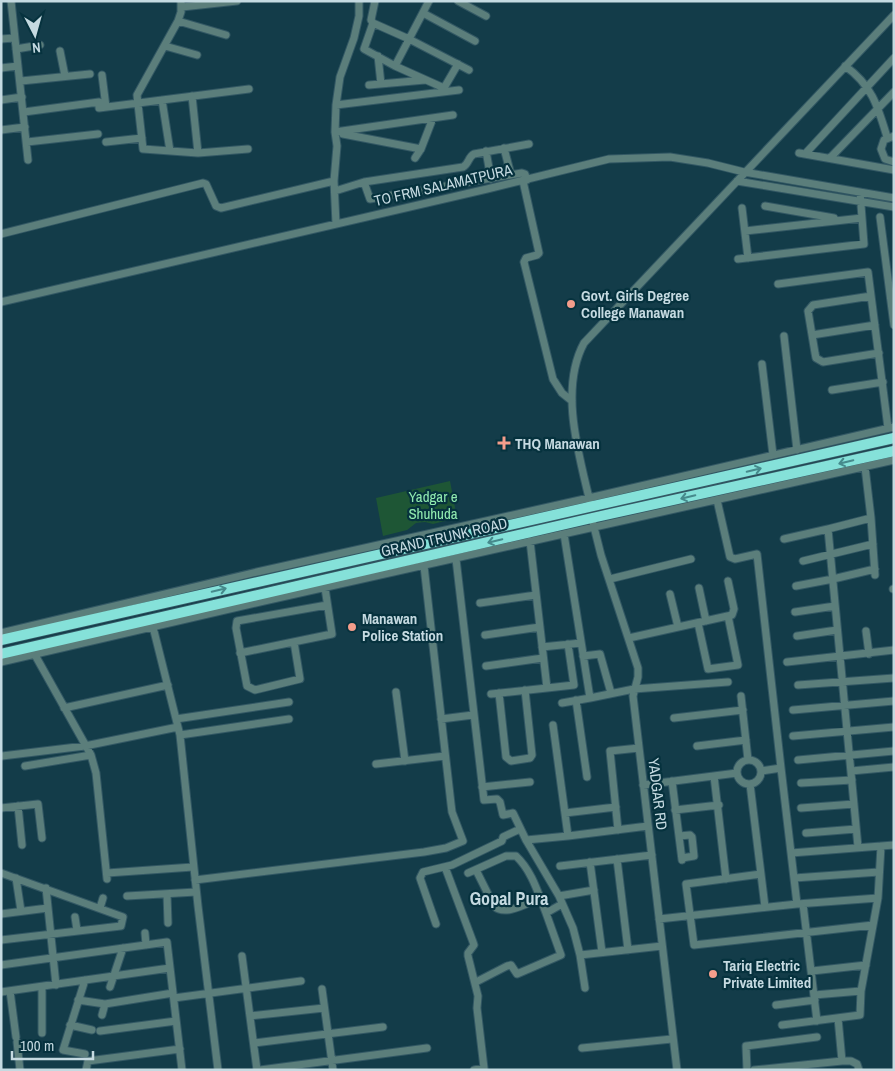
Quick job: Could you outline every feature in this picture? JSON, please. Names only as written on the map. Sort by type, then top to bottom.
[{"type":"highway","name":"GRAND TRUNK ROAD","points":[[1,640],[28,630],[336,559],[423,544],[535,515],[894,438]]},
{"type":"highway","name":"GRAND TRUNK ROAD","points":[[1,654],[593,523],[894,451]]},
{"type":"highway","points":[[423,544],[425,561]]},
{"type":"street","points":[[11,1],[28,160]]},
{"type":"street","points":[[237,1],[181,4],[178,21],[137,95],[142,146],[145,150],[198,153],[248,149]]},
{"type":"street","points":[[336,224],[334,181],[337,146],[336,105],[340,76],[354,38],[359,16],[359,1]]},
{"type":"street","points":[[375,1],[371,20],[373,23],[364,49],[395,66],[444,88],[458,64]]},
{"type":"street","points":[[458,1],[486,16]]},
{"type":"street","points":[[395,66],[423,13],[426,2]]},
{"type":"street","points":[[423,13],[475,41]]},
{"type":"street","points":[[778,284],[868,272],[891,427],[773,455],[590,503],[575,428],[572,401],[572,379],[584,343],[894,14]]},
{"type":"street","points":[[178,21],[226,35]]},
{"type":"street","points":[[373,23],[409,38],[470,70]]},
{"type":"street","points":[[1,39],[14,38]]},
{"type":"street","points":[[16,49],[40,45]]},
{"type":"street","points":[[165,46],[197,55]]},
{"type":"street","points":[[60,51],[65,76]]},
{"type":"street","points":[[378,56],[381,84]]},
{"type":"street","points":[[845,66],[857,75],[867,87],[878,108],[890,137],[881,146],[881,153],[885,159],[892,162],[892,170],[802,153],[867,87],[894,58]]},
{"type":"street","points":[[1,68],[18,66]]},
{"type":"street","points":[[21,81],[90,74]]},
{"type":"street","points":[[102,75],[106,107]]},
{"type":"street","points":[[370,85],[426,80]]},
{"type":"street","points":[[24,112],[99,102],[99,108],[249,89]]},
{"type":"street","points":[[336,105],[459,90]]},
{"type":"street","points":[[830,158],[894,92]]},
{"type":"street","points":[[192,96],[198,153]]},
{"type":"street","points":[[1,100],[22,97]]},
{"type":"street","points":[[162,100],[170,151]]},
{"type":"street","points":[[336,132],[453,115]]},
{"type":"street","points":[[415,158],[421,149],[433,118]]},
{"type":"street","points":[[1,130],[25,127]]},
{"type":"street","points":[[336,132],[421,149]]},
{"type":"street","points":[[27,142],[98,134]]},
{"type":"street","points":[[106,142],[142,138]]},
{"type":"street","points":[[334,191],[364,182],[463,167],[472,155],[528,144]]},
{"type":"street","points":[[504,148],[511,175]]},
{"type":"street","points":[[486,152],[491,180]]},
{"type":"street","name":"TO FRM SALAMATPURA","points":[[1,302],[610,159],[670,157],[894,198]]},
{"type":"street","points":[[364,182],[370,199],[524,173],[539,253],[537,256],[526,258],[524,262],[553,379],[562,393],[572,401]]},
{"type":"street","points":[[1,234],[203,183],[209,187],[216,206],[221,208],[334,181]]},
{"type":"street","points":[[736,181],[894,207]]},
{"type":"street","points":[[738,259],[864,244],[860,192]]},
{"type":"street","points":[[765,206],[842,220]]},
{"type":"street","points":[[742,208],[748,258]]},
{"type":"street","points":[[880,217],[894,325]]},
{"type":"street","points":[[745,230],[862,218]]},
{"type":"street","points":[[871,296],[810,307],[808,311],[814,353],[816,358],[822,362],[879,353]]},
{"type":"street","points":[[812,335],[875,325]]},
{"type":"street","points":[[784,336],[797,450]]},
{"type":"street","points":[[762,364],[773,455]]},
{"type":"street","points":[[832,390],[883,382]]},
{"type":"street","points":[[1,662],[325,588],[425,561],[456,559],[564,534],[593,523],[717,500],[894,460]]},
{"type":"street","points":[[796,586],[875,572],[865,467]]},
{"type":"street","points":[[717,500],[730,557],[735,559],[757,554],[794,878],[807,931],[817,1020]]},
{"type":"street","points":[[336,559],[535,515]]},
{"type":"street","points":[[784,539],[871,518]]},
{"type":"street","name":"YADGAR RD","points":[[593,523],[638,668],[633,696],[676,1070]]},
{"type":"street","points":[[828,529],[858,847]]},
{"type":"street","points":[[564,534],[590,698]]},
{"type":"street","points":[[530,541],[547,688]]},
{"type":"street","points":[[803,561],[873,544]]},
{"type":"street","points":[[456,559],[484,800],[497,799],[500,802],[503,815],[512,813],[559,896],[576,935],[585,988]]},
{"type":"street","points":[[610,579],[691,559]]},
{"type":"street","points":[[195,880],[424,852],[446,848],[463,841],[452,812],[425,561]]},
{"type":"street","points":[[629,638],[732,615],[734,609],[728,582]]},
{"type":"street","points":[[240,653],[332,634],[325,588]]},
{"type":"street","points":[[699,588],[706,621]]},
{"type":"street","points":[[670,594],[678,627]]},
{"type":"street","points":[[480,603],[536,595]]},
{"type":"street","points":[[294,642],[300,679],[255,690],[248,687],[235,625],[237,621],[328,605]]},
{"type":"street","points":[[795,612],[835,606]]},
{"type":"street","points":[[698,623],[708,669],[738,665],[728,616]]},
{"type":"street","points":[[153,627],[180,735],[193,867],[218,1070]]},
{"type":"street","points":[[485,635],[540,627]]},
{"type":"street","points":[[1,633],[28,630]]},
{"type":"street","points":[[797,636],[838,630]]},
{"type":"street","points":[[866,631],[869,654]]},
{"type":"street","points":[[542,647],[581,643]]},
{"type":"street","points":[[525,690],[532,755],[530,758],[511,761],[506,757],[495,694],[525,690],[574,685],[568,644]]},
{"type":"street","points":[[787,662],[894,650]]},
{"type":"street","points":[[584,656],[600,654],[611,694]]},
{"type":"street","points":[[35,655],[90,755],[96,773],[107,876],[193,867]]},
{"type":"street","points":[[486,666],[543,658]]},
{"type":"street","points":[[798,685],[894,678]]},
{"type":"street","points":[[562,703],[634,689],[728,682]]},
{"type":"street","points":[[64,708],[168,685]]},
{"type":"street","points":[[396,692],[405,761]]},
{"type":"street","points":[[741,696],[748,760]]},
{"type":"street","points":[[576,700],[587,778]]},
{"type":"street","points":[[793,710],[894,700]]},
{"type":"street","points":[[176,719],[288,702]]},
{"type":"street","points":[[674,718],[743,710]]},
{"type":"street","points":[[441,719],[473,715]]},
{"type":"street","points":[[180,735],[289,719]]},
{"type":"street","points":[[553,725],[568,836]]},
{"type":"street","points":[[2,756],[85,746],[178,727]]},
{"type":"street","points":[[793,736],[894,727]]},
{"type":"street","points":[[697,746],[746,740]]},
{"type":"street","points":[[618,830],[610,751],[639,748]]},
{"type":"street","points":[[798,760],[894,751]]},
{"type":"street","points":[[25,766],[90,755]]},
{"type":"street","points":[[376,764],[445,756]]},
{"type":"street","points":[[748,760],[755,762],[761,771],[757,781],[750,784],[742,783],[736,773],[739,766],[748,760]]},
{"type":"street","points":[[851,771],[894,767]]},
{"type":"street","points":[[761,771],[781,768]]},
{"type":"street","points":[[643,785],[736,773]]},
{"type":"street","points":[[714,776],[719,805],[726,878]]},
{"type":"street","points":[[801,783],[852,780]]},
{"type":"street","points":[[672,781],[675,810],[682,859],[694,856],[692,837],[690,835],[679,836]]},
{"type":"street","points":[[482,787],[530,782]]},
{"type":"street","points":[[750,784],[765,907]]},
{"type":"street","points":[[1,808],[38,804],[42,838]]},
{"type":"street","points":[[801,808],[854,804]]},
{"type":"street","points":[[675,810],[719,805]]},
{"type":"street","points":[[18,806],[22,845]]},
{"type":"street","points":[[565,813],[616,807]]},
{"type":"street","points":[[526,840],[648,826]]},
{"type":"street","points":[[436,924],[420,878],[423,872],[444,867],[502,841],[503,837],[520,828]]},
{"type":"street","points":[[806,833],[856,829]]},
{"type":"street","points":[[791,853],[894,845]]},
{"type":"street","points":[[782,1025],[860,1015],[861,990],[878,898],[881,846]]},
{"type":"street","points":[[560,866],[652,855]]},
{"type":"street","points":[[468,874],[506,856],[516,856],[524,863],[530,873],[561,955],[517,974],[511,965],[507,966],[476,982]]},
{"type":"street","points":[[617,859],[628,950]]},
{"type":"street","points":[[590,862],[602,952]]},
{"type":"street","points":[[444,867],[474,942],[474,946],[468,953],[468,956],[476,982],[484,1068],[474,1070]]},
{"type":"street","points":[[476,870],[497,909],[516,908],[540,898]]},
{"type":"street","points":[[794,878],[879,872]]},
{"type":"street","points":[[1,873],[123,917],[121,926],[1,940]]},
{"type":"street","points":[[761,874],[686,884],[694,944],[873,925]]},
{"type":"street","points":[[16,878],[21,911]]},
{"type":"street","points":[[46,888],[56,984]]},
{"type":"street","points":[[559,896],[594,890]]},
{"type":"street","points":[[127,896],[196,892]]},
{"type":"street","points":[[167,894],[168,923]]},
{"type":"street","points":[[100,908],[103,898]]},
{"type":"street","points":[[659,919],[765,907],[878,898]]},
{"type":"street","points":[[546,913],[562,904]]},
{"type":"street","points":[[1,914],[48,908]]},
{"type":"street","points":[[75,917],[77,930]]},
{"type":"street","points":[[145,933],[146,945]]},
{"type":"street","points":[[1,965],[167,942],[182,1070]]},
{"type":"street","points":[[580,955],[662,946]]},
{"type":"street","points":[[110,987],[123,948]]},
{"type":"street","points":[[242,956],[259,1070],[427,1048]]},
{"type":"street","points":[[812,971],[866,965]]},
{"type":"street","points":[[1,992],[170,968]]},
{"type":"street","points":[[85,980],[63,1050],[85,1054]]},
{"type":"street","points":[[78,1000],[105,1004],[209,994],[301,981]]},
{"type":"street","points":[[42,986],[42,1033]]},
{"type":"street","points":[[322,989],[333,1070]]},
{"type":"street","points":[[776,1005],[861,990]]},
{"type":"street","points":[[10,991],[20,1070]]},
{"type":"street","points":[[102,1014],[105,1004]]},
{"type":"street","points":[[250,1016],[324,1008]]},
{"type":"street","points":[[838,1018],[842,1061]]},
{"type":"street","points":[[70,1025],[96,1031],[176,1021]]},
{"type":"street","points":[[254,1043],[383,1027]]},
{"type":"street","points":[[747,1070],[746,1046],[817,1037]]},
{"type":"street","points":[[582,1048],[672,1039]]},
{"type":"street","points":[[86,1070],[88,1061],[180,1049]]},
{"type":"street","points":[[754,1070],[842,1061],[851,1061],[857,1064],[859,1070]]},
{"type":"green space","name":"Yadgar e Shuhuda","points":[[450,481],[457,518],[433,524],[425,522],[416,523],[407,530],[383,536],[376,498]]},
{"type":"place","name":"Govt. Girls Degree College Manawan","points":[[571,304]]},
{"type":"place","name":"THQ Manawan","points":[[504,443]]},
{"type":"place","name":"Manawan Police Station","points":[[352,627]]},
{"type":"place","name":"Tariq Electric Private Limited","points":[[713,974]]},
{"type":"district","name":"Gopal Pura","points":[[509,898]]}]
